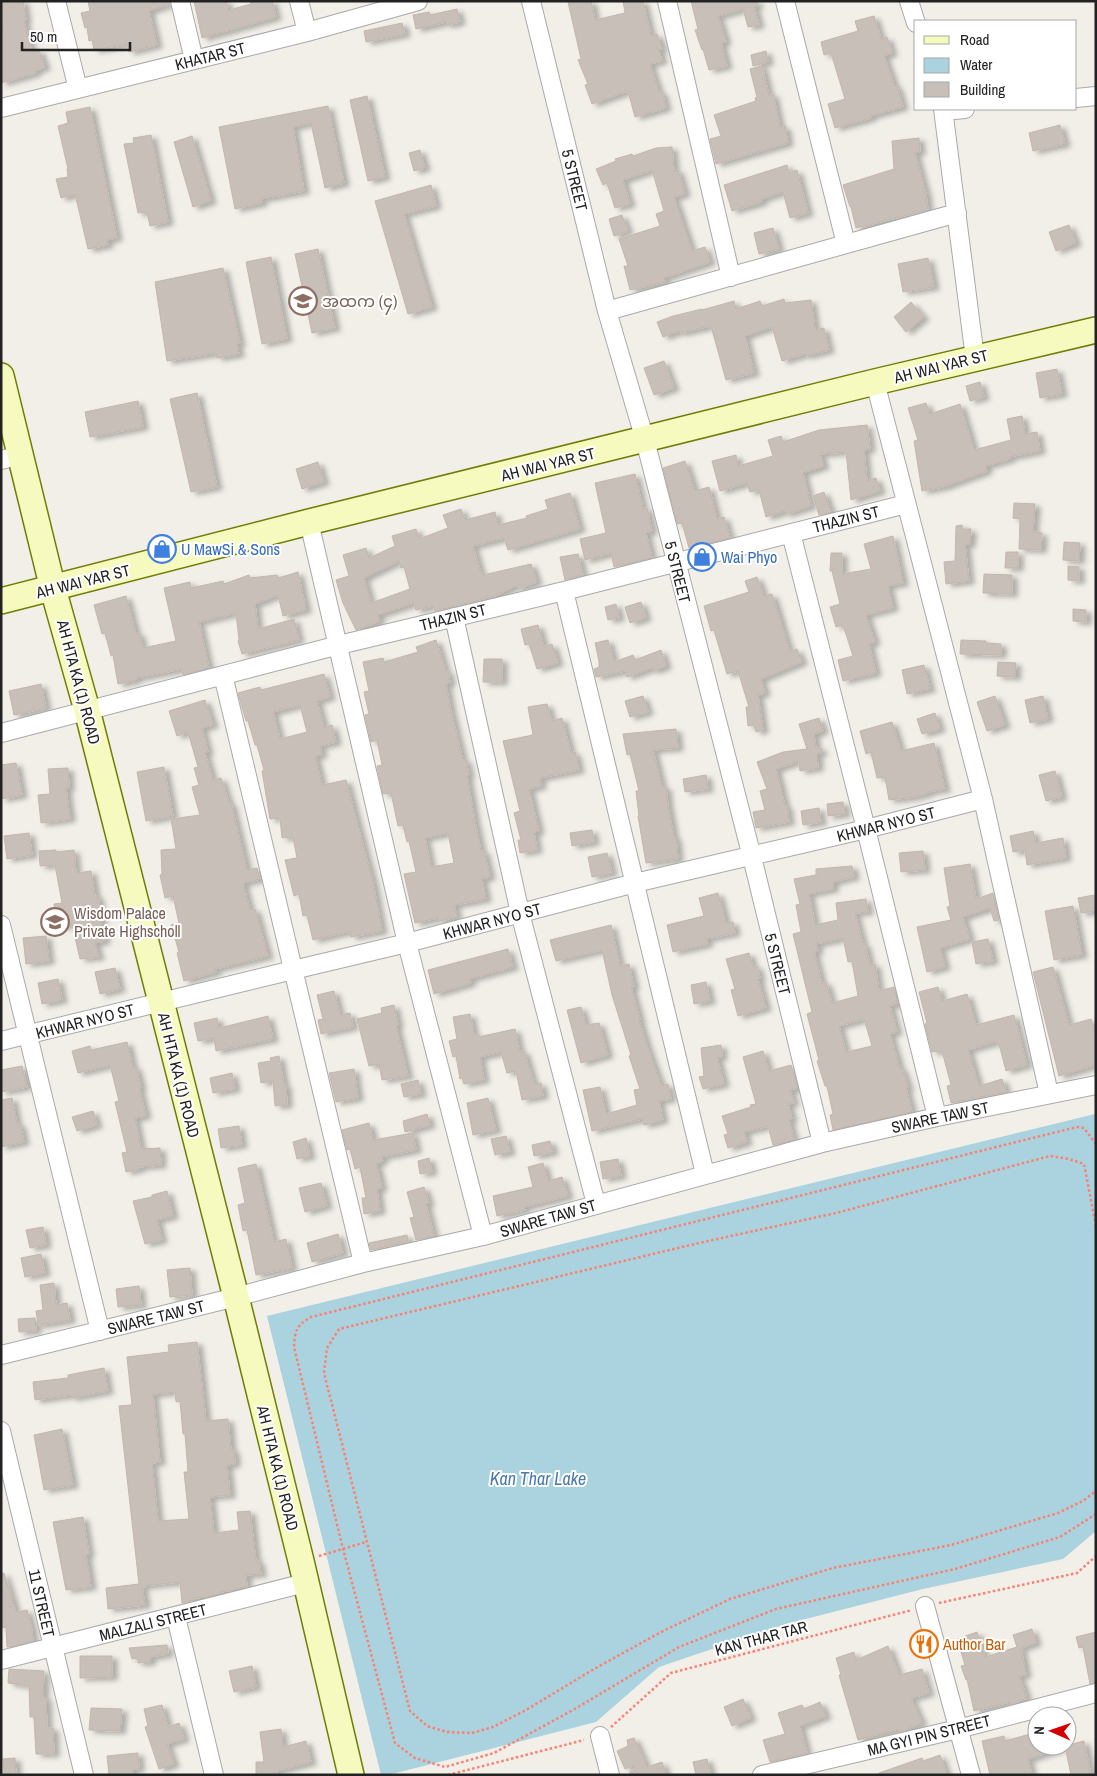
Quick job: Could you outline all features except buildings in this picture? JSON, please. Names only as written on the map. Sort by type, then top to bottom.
[{"type":"street","points":[[56,1],[78,88]]},
{"type":"street","points":[[180,1],[194,60]]},
{"type":"street","points":[[299,1],[307,32]]},
{"type":"street","name":"KHATAR ST","points":[[1,108],[307,32],[418,1]]},
{"type":"street","name":"5 STREET","points":[[531,1],[607,311],[646,440],[752,857],[822,1143]]},
{"type":"street","points":[[667,1],[731,277]]},
{"type":"street","points":[[786,1],[846,244]]},
{"type":"street","points":[[909,1],[915,20]]},
{"type":"street","points":[[1077,98],[1096,96]]},
{"type":"street","points":[[944,110],[975,358]]},
{"type":"street","points":[[607,311],[957,213]]},
{"type":"street","name":"AH WAI YAR ST","points":[[1,601],[309,522],[874,382],[1096,330]]},
{"type":"street","name":"AH HTA KA (1) ROAD","points":[[1,376],[11,457],[53,589],[87,710],[236,1298],[351,1775]]},
{"type":"street","points":[[874,382],[983,799],[1049,1094]]},
{"type":"street","name":"THAZIN ST","points":[[1,733],[338,645],[564,591],[906,504]]},
{"type":"street","points":[[309,522],[407,943],[483,1236]]},
{"type":"street","points":[[791,533],[937,1118]]},
{"type":"street","points":[[564,591],[705,1174]]},
{"type":"street","points":[[454,617],[520,913],[596,1204]]},
{"type":"street","points":[[223,675],[363,1263]]},
{"type":"street","name":"KHWAR NYO ST","points":[[1,1041],[407,943],[635,884],[752,857],[983,799]]},
{"type":"street","points":[[1,925],[100,1331]]},
{"type":"street","name":"SWARE TAW ST","points":[[1,1355],[236,1298],[363,1263],[483,1236],[822,1143],[1096,1085]]},
{"type":"street","name":"11 STREET","points":[[1,1431],[84,1775]]},
{"type":"street","name":"MALZALI STREET","points":[[1,1660],[305,1584]]},
{"type":"street","points":[[925,1606],[971,1775]]},
{"type":"street","points":[[176,1617],[214,1775]]},
{"type":"street","name":"MA GYI PIN STREET","points":[[762,1775],[958,1729],[1096,1693]]},
{"type":"street","points":[[600,1736],[610,1775]]},
{"type":"path","points":[[1096,1144],[1084,1128],[1077,1127],[311,1317],[300,1324],[295,1334],[294,1347],[343,1549],[395,1743],[415,1758],[445,1767],[494,1753],[573,1710],[679,1647],[776,1609],[955,1570],[1060,1537],[1096,1514]]},
{"type":"path","points":[[1096,1226],[1084,1164],[1050,1156],[836,1213],[699,1243],[339,1329],[327,1348],[324,1373],[410,1711],[427,1726],[447,1732],[472,1733],[493,1727],[663,1631],[730,1598],[833,1568],[951,1544],[1058,1513],[1083,1501],[1096,1491]]},
{"type":"path","points":[[318,1556],[366,1542]]},
{"type":"path","name":"KAN THAR TAR","points":[[448,1775],[600,1736],[671,1673],[925,1606],[1077,1573],[1096,1556]]},
{"type":"water","name":"Kan Thar Lake","points":[[1095,1114],[1096,1531],[1063,1559],[923,1589],[786,1624],[659,1667],[596,1722],[388,1775],[381,1775],[267,1316]]},
{"type":"place","name":"အထက (၄)","points":[[303,301]]},
{"type":"place","name":"U MawSi & Sons","points":[[162,549]]},
{"type":"place","name":"Wai Phyo","points":[[702,557]]},
{"type":"place","name":"Wisdom Palace Private Highscholl","points":[[55,922]]},
{"type":"place","name":"Author Bar","points":[[924,1644]]}]
